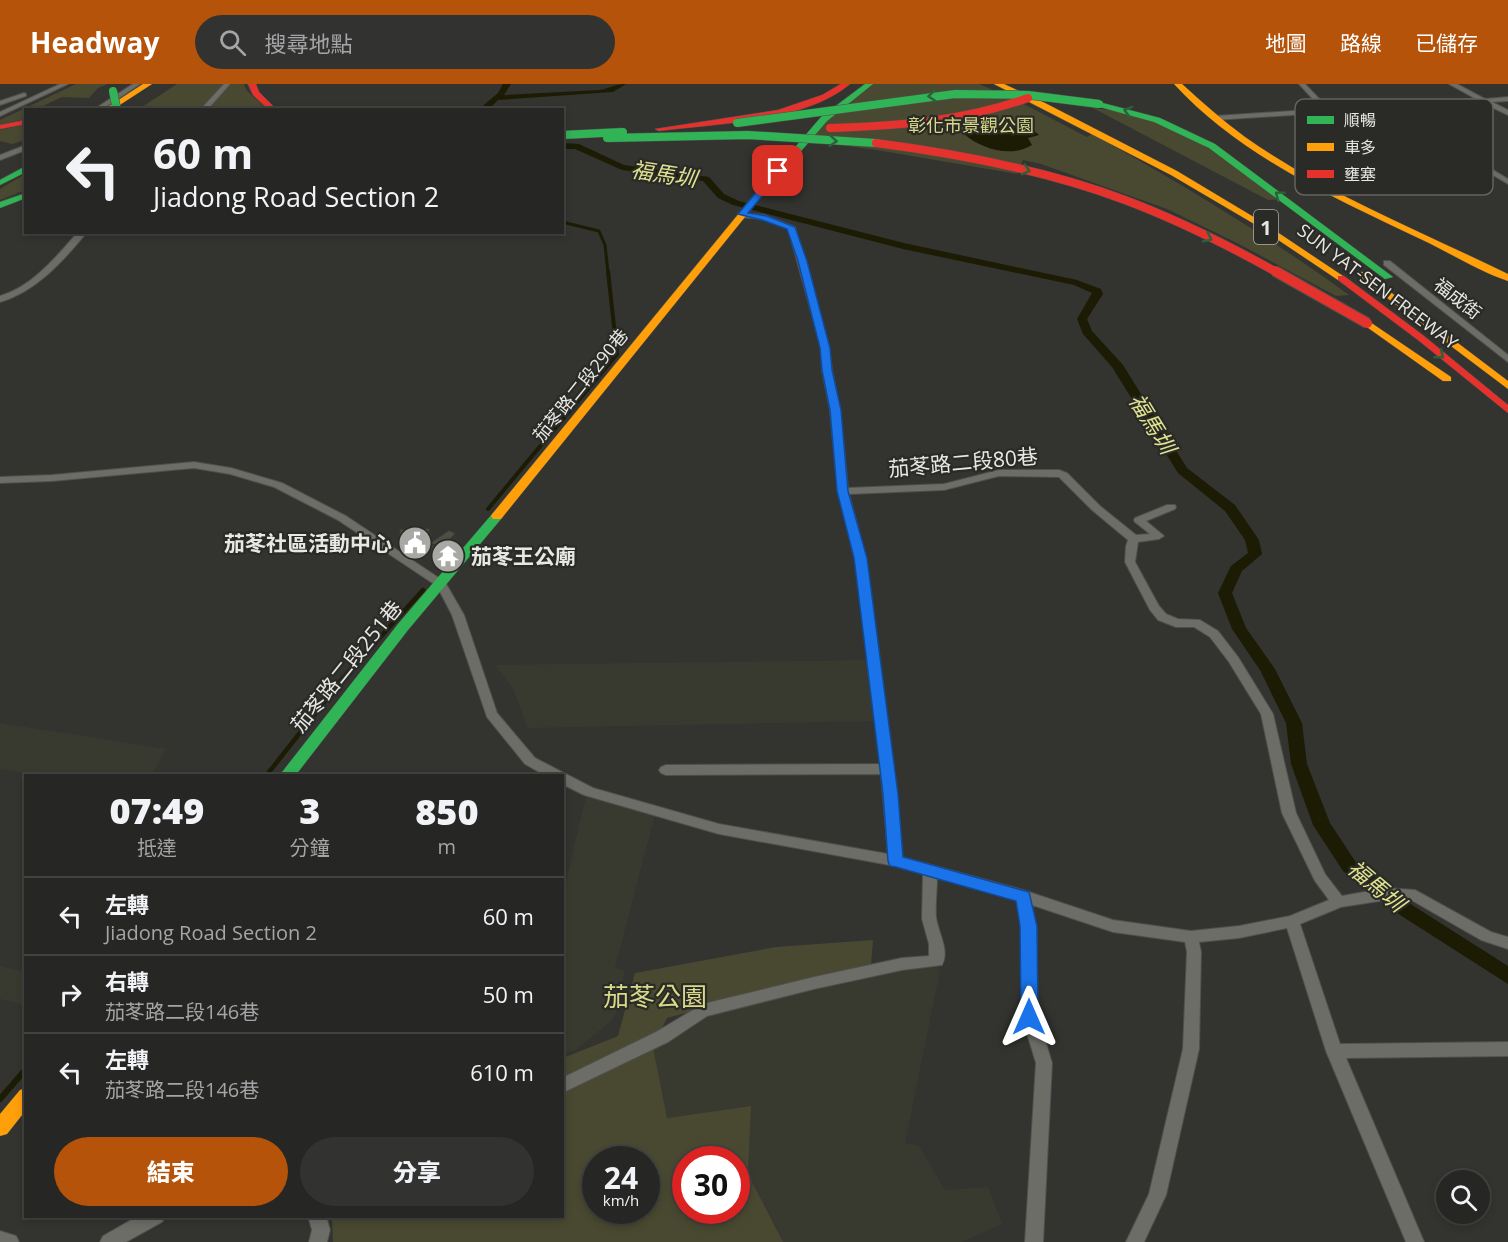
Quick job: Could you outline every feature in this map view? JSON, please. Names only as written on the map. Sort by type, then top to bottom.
[{"type":"main road","points":[[116,84],[113,91],[117,108]]},
{"type":"main road","points":[[252,84],[256,93],[272,108]]},
{"type":"main road","name":"茄苳路二段290巷","points":[[441,585],[809,134],[824,119],[869,84]]},
{"type":"main road","name":"SUN YAT-SEN FREEWAY","points":[[998,84],[1125,145],[1212,193],[1279,235],[1394,317],[1508,410]]},
{"type":"main road","name":"SUN YAT-SEN FREEWAY","points":[[1016,84],[1091,117],[1192,169],[1310,240]]},
{"type":"main road","points":[[564,141],[946,121],[971,117],[1015,104],[1048,84]]},
{"type":"main road","points":[[1178,84],[1295,172]]},
{"type":"main road","points":[[1192,84],[1222,118],[1295,164]]},
{"type":"main road","points":[[659,129],[786,110],[821,99],[841,85]]},
{"type":"main road","points":[[110,108],[153,87]]},
{"type":"main road","points":[[128,108],[153,87]]},
{"type":"main road","points":[[564,135],[757,121],[922,97],[962,94],[1028,95],[1130,111],[1192,135],[1232,160],[1423,303],[1508,371]]},
{"type":"main road","points":[[0,128],[24,122]]},
{"type":"main road","points":[[607,138],[778,136],[924,149],[1017,167],[1067,181],[1157,212],[1268,267],[1367,323],[1422,360],[1508,426]]},
{"type":"main road","points":[[0,169],[24,156]]},
{"type":"main road","points":[[0,183],[24,169]]},
{"type":"main road","points":[[1340,195],[1508,278]]},
{"type":"main road","points":[[1358,195],[1508,269]]},
{"type":"main road","points":[[0,205],[24,196]]},
{"type":"main road","name":"SUN YAT-SEN FREEWAY","points":[[1353,269],[1508,386]]},
{"type":"main road","name":"茄苳路二段251巷","points":[[288,774],[403,627],[441,585]]},
{"type":"main road","points":[[0,1128],[24,1098]]},
{"type":"street","points":[[0,103],[57,84]]},
{"type":"street","points":[[0,114],[65,84]]},
{"type":"street","points":[[99,108],[137,84]]},
{"type":"street","points":[[205,108],[227,84]]},
{"type":"street","points":[[1302,84],[1316,99]]},
{"type":"street","points":[[1452,84],[1481,99]]},
{"type":"street","points":[[1493,100],[1508,99]]},
{"type":"street","points":[[1493,105],[1508,113]]},
{"type":"street","points":[[1222,118],[1295,112]]},
{"type":"street","points":[[0,158],[24,148]]},
{"type":"street","points":[[1493,173],[1508,182]]},
{"type":"street","points":[[747,208],[790,227],[802,261],[825,348],[827,370],[836,410],[843,491],[861,558],[896,861]]},
{"type":"street","points":[[0,299],[18,293],[48,269],[81,234]]},
{"type":"street","name":"福成街","points":[[1387,263],[1508,359]]},
{"type":"street","points":[[0,480],[52,478],[194,465],[231,471],[278,485],[342,518],[441,585],[458,615],[491,714],[530,761],[554,774]]},
{"type":"street","name":"茄苳路二段80巷","points":[[843,491],[944,487],[999,473],[1059,473],[1096,508],[1134,539]]},
{"type":"street","points":[[1171,507],[1139,520],[1160,536],[1134,539],[1130,562],[1154,607],[1162,616],[1176,623],[1196,623],[1214,634],[1234,660],[1267,714],[1289,813],[1320,877],[1344,901]]},
{"type":"street","points":[[666,770],[887,768]]},
{"type":"street","points":[[564,779],[589,792],[719,829],[896,861],[1023,896],[1113,926],[1191,937],[1239,932],[1292,921],[1344,901],[1386,894],[1415,896],[1486,936],[1508,943]]},
{"type":"street","points":[[564,1085],[662,1037],[703,1011],[825,980],[902,964],[937,961],[936,944],[929,919],[930,872]]},
{"type":"street","points":[[1023,896],[1029,926],[1029,1017],[1044,1064],[1034,1242]]},
{"type":"street","points":[[1292,921],[1309,984],[1334,1051],[1364,1127],[1416,1242]]},
{"type":"street","points":[[1135,1242],[1156,1195],[1191,1048],[1194,952],[1191,937]]},
{"type":"street","points":[[1334,1051],[1508,1049]]},
{"type":"street","points":[[110,1242],[152,1218]]},
{"type":"street","points":[[318,1218],[321,1230],[318,1242]]},
{"type":"street","points":[[0,1240],[10,1242]]},
{"type":"shaded area","points":[[1005,121],[1026,124],[1039,135],[1028,138],[1032,145],[1024,149],[1006,151],[987,148],[964,134],[969,131],[966,128]]},
{"type":"shaded area","points":[[873,660],[880,721],[528,728],[512,687],[495,665]]},
{"type":"shaded area","points":[[0,723],[166,749],[153,774],[31,774],[0,769]]},
{"type":"shaded area","points":[[588,788],[656,810],[615,968],[625,970],[616,1013],[611,1021],[577,1049],[564,1055],[564,890]]},
{"type":"shaded area","points":[[935,962],[940,971],[905,1143],[919,1146],[945,1190],[988,1187],[1002,1224],[962,1242],[783,1242],[750,1178],[751,1106],[666,1118],[651,1039],[705,1005]]},
{"type":"shaded area","points":[[0,966],[24,972],[24,1005],[0,999]]},
{"type":"green space","points":[[76,84],[108,84],[98,88],[89,98],[62,97],[43,106],[85,108],[25,108]]},
{"type":"green space","points":[[177,84],[244,84],[247,91],[266,108],[204,108],[142,107]]},
{"type":"green space","name":"彰化市景觀公園","points":[[871,84],[979,84],[1018,101],[1087,137],[1092,134],[1223,210],[1349,295],[1336,296],[1237,243],[1167,209],[1041,164],[1023,160],[1017,174],[803,140]]},
{"type":"green space","points":[[1093,108],[1146,119],[1171,129],[1217,154],[1284,199],[1268,200]]},
{"type":"green space","points":[[24,109],[24,119],[0,124],[0,120]]},
{"type":"green space","points":[[24,124],[24,140],[12,144],[0,141],[0,130]]},
{"type":"green space","points":[[24,175],[24,190],[0,200],[0,189]]},
{"type":"green space","name":"茄苳公園","points":[[873,940],[871,965],[667,1018],[659,1034],[651,1038],[667,1118],[751,1106],[749,1146],[672,1146],[672,1224],[750,1224],[750,1178],[783,1242],[333,1242],[332,1218],[564,1218],[564,1058],[618,1036],[635,973],[776,947]]},
{"type":"building","points":[[430,528],[426,549],[406,546],[398,540],[400,529]]},
{"type":"building","points":[[449,530],[456,533],[442,549],[430,543]]},
{"type":"waterway","name":"福馬圳","points":[[496,98],[507,84]]},
{"type":"waterway","points":[[496,98],[600,92],[613,90],[622,84]]},
{"type":"waterway","name":"福馬圳","points":[[484,108],[496,98]]},
{"type":"waterway","name":"福馬圳","points":[[564,146],[576,146],[622,167],[706,179],[721,196],[736,203],[903,246],[1077,283],[1097,291],[1098,294],[1082,319],[1087,332],[1117,365],[1182,470],[1230,508],[1252,540],[1255,554],[1236,569],[1225,593],[1239,629],[1267,669],[1294,723],[1299,764],[1322,825],[1349,866],[1406,910],[1508,976]]},
{"type":"waterway","points":[[564,222],[599,231],[605,245],[608,273]]},
{"type":"waterway","points":[[488,509],[617,354],[608,271]]},
{"type":"waterway","points":[[268,774],[343,678],[423,590]]},
{"type":"waterway","points":[[0,1099],[24,1071]]},
{"type":"traffic: fast","points":[[762,191],[824,119],[869,84]]},
{"type":"traffic: fast","points":[[113,91],[117,108]]},
{"type":"traffic: fast","points":[[737,123],[955,94],[1028,95],[1099,104]]},
{"type":"traffic: fast","points":[[1099,104],[1157,120],[1212,146],[1388,277]]},
{"type":"traffic: fast","points":[[564,135],[623,132]]},
{"type":"traffic: fast","points":[[607,138],[748,135],[876,143]]},
{"type":"traffic: fast","points":[[0,183],[24,169]]},
{"type":"traffic: fast","points":[[0,205],[24,196]]},
{"type":"traffic: fast","points":[[288,774],[403,627],[497,516]]},
{"type":"traffic: slow","points":[[109,108],[148,84]]},
{"type":"traffic: slow","points":[[998,84],[1174,173],[1259,223],[1341,278]]},
{"type":"traffic: slow","points":[[1178,84],[1232,131],[1295,171]]},
{"type":"traffic: slow","points":[[497,516],[762,191]]},
{"type":"traffic: slow","points":[[1338,195],[1508,278]]},
{"type":"traffic: slow","points":[[1361,274],[1508,386]]},
{"type":"traffic: slow","points":[[1367,323],[1447,379]]},
{"type":"traffic: slow","points":[[0,1128],[24,1098]]},
{"type":"traffic: jam","points":[[252,84],[256,93],[272,108]]},
{"type":"traffic: jam","points":[[659,129],[779,112],[825,96],[846,84]]},
{"type":"traffic: jam","points":[[830,128],[930,122],[980,113],[1028,98]]},
{"type":"traffic: jam","points":[[0,127],[24,122]]},
{"type":"traffic: jam","points":[[876,143],[948,153],[1020,168],[1124,200],[1185,225],[1238,251],[1367,323]]},
{"type":"traffic: jam","points":[[1341,278],[1421,338],[1508,410]]},
{"type":"place","name":"茄苳社區活動中心","points":[[415,543]]},
{"type":"place","name":"茄苳王公廟","points":[[448,556]]},
{"type":"route","points":[[778,171],[742,214],[764,217],[790,227],[802,261],[825,348],[827,370],[836,410],[843,491],[861,558],[869,614],[896,861],[1023,896],[1029,926],[1029,1017]]}]
